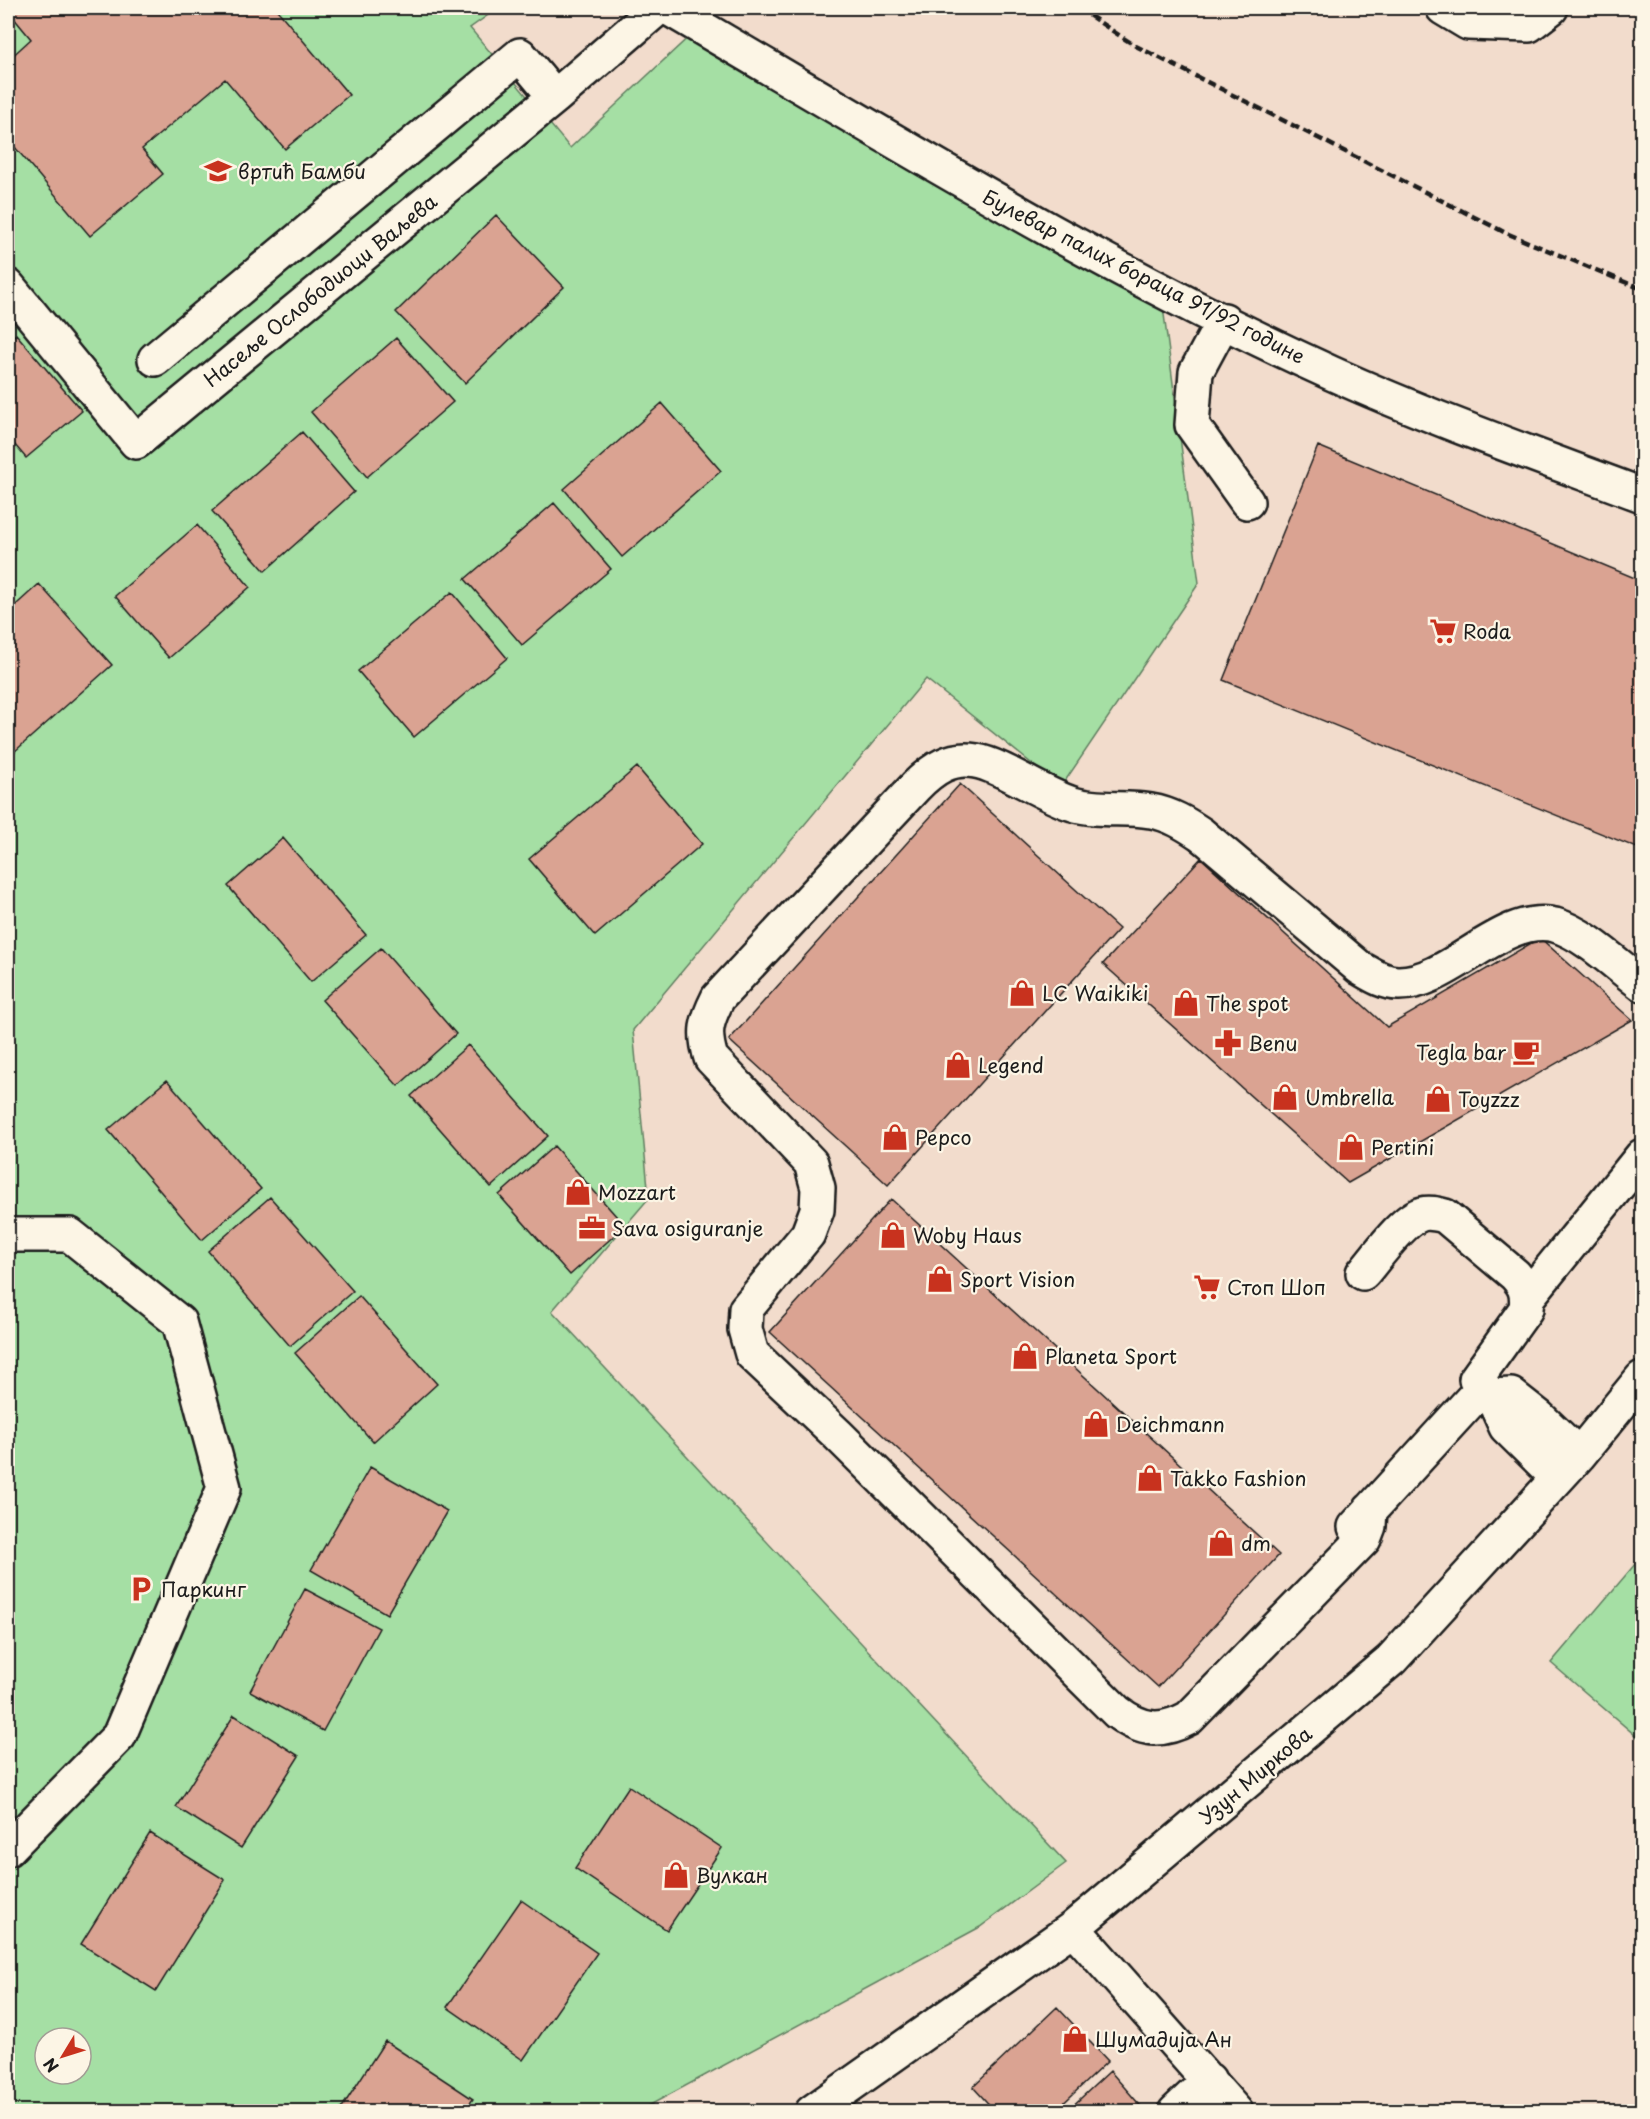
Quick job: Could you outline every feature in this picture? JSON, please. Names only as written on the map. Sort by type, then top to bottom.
[{"type":"street","name":"Насеље Ослободиоци Ваљева","points":[[8,286],[136,442],[555,97],[658,8]]},
{"type":"street","name":"Булевар палих бораца 91/92 године","points":[[668,8],[975,188],[1224,320],[1330,372],[1442,420],[1642,495]]},
{"type":"street","points":[[1443,8],[1468,23],[1529,25],[1551,8]]},
{"type":"street","points":[[156,359],[520,55],[555,97]]},
{"type":"street","points":[[1224,320],[1196,372],[1192,425],[1247,502]]},
{"type":"street","points":[[1370,1510],[1369,1526],[1364,1539],[1189,1719],[1171,1728],[1152,1728],[1131,1722],[1117,1712],[837,1434],[752,1354],[745,1329],[746,1309],[808,1234],[817,1210],[818,1188],[811,1163],[711,1058],[705,1040],[707,1020],[714,1005],[916,786],[934,768],[955,760],[977,761],[1050,796],[1077,806],[1151,811],[1179,819],[1201,834],[1360,968],[1379,980],[1397,984],[1418,981],[1518,929],[1538,924],[1554,925],[1573,932],[1642,984]]},
{"type":"street","points":[[1528,1297],[1642,1156]]},
{"type":"street","points":[[1363,1273],[1410,1220],[1432,1212],[1445,1216],[1515,1275],[1525,1285],[1528,1297],[1526,1309],[1476,1379],[1488,1391],[1511,1395],[1517,1400],[1569,1466]]},
{"type":"street","points":[[8,1235],[70,1235],[179,1322],[224,1488],[119,1736],[8,1849]]},
{"type":"street","name":"Узун Миркова","points":[[812,2112],[1073,1928],[1391,1660],[1569,1466],[1642,1378]]},
{"type":"street","points":[[1346,1537],[1488,1391]]},
{"type":"street","points":[[1073,1928],[1236,2112]]},
{"type":"street","points":[[1175,2112],[1209,2080]]},
{"type":"green space","points":[[8,8],[498,8],[470,28],[570,148],[694,32],[1162,299],[1199,583],[1061,787],[926,679],[633,1030],[649,1198],[552,1311],[1066,1863],[980,1927],[639,2111],[8,2112]]},
{"type":"green space","points":[[1642,1556],[1642,1741],[1551,1663]]},
{"type":"building","points":[[8,8],[283,8],[278,11],[349,95],[285,149],[225,79],[142,149],[163,174],[90,236],[8,139],[8,60],[31,39]]},
{"type":"building","points":[[496,215],[564,287],[465,383],[396,312]]},
{"type":"building","points":[[16,334],[82,411],[26,458],[8,437],[8,341]]},
{"type":"building","points":[[396,338],[453,402],[367,477],[311,412]]},
{"type":"building","points":[[662,403],[721,471],[622,557],[564,489]]},
{"type":"building","points":[[302,432],[354,492],[265,571],[212,511]]},
{"type":"building","name":"Roda","points":[[1318,446],[1642,581],[1642,850],[1223,680]]},
{"type":"building","points":[[554,503],[611,569],[522,645],[465,579]]},
{"type":"building","points":[[197,525],[250,587],[169,658],[115,596]]},
{"type":"building","points":[[39,584],[112,665],[14,752],[8,744],[8,612]]},
{"type":"building","points":[[452,592],[507,658],[414,737],[358,671]]},
{"type":"building","points":[[637,767],[702,844],[595,936],[529,859]]},
{"type":"building","points":[[960,784],[1119,929],[888,1185],[729,1040]]},
{"type":"building","points":[[283,838],[366,935],[311,982],[228,886]]},
{"type":"building","points":[[1201,858],[1387,1027],[1540,938],[1632,1020],[1348,1183],[1103,964]]},
{"type":"building","points":[[381,948],[456,1034],[398,1086],[322,1000]]},
{"type":"building","points":[[468,1045],[548,1136],[491,1187],[411,1096]]},
{"type":"building","points":[[167,1080],[261,1189],[202,1240],[108,1130]]},
{"type":"building","points":[[554,1146],[625,1226],[570,1275],[499,1195]]},
{"type":"building","points":[[270,1197],[353,1291],[290,1346],[208,1251]]},
{"type":"building","points":[[891,1199],[1279,1555],[1158,1687],[770,1332]]},
{"type":"building","points":[[359,1296],[437,1384],[373,1442],[295,1353]]},
{"type":"building","points":[[370,1467],[447,1511],[387,1614],[311,1570]]},
{"type":"building","points":[[305,1589],[379,1628],[323,1731],[250,1691]]},
{"type":"building","points":[[234,1715],[299,1756],[241,1848],[176,1807]]},
{"type":"building","points":[[629,1786],[722,1848],[667,1930],[575,1868]]},
{"type":"building","points":[[150,1833],[225,1880],[156,1991],[81,1944]]},
{"type":"building","points":[[521,1900],[597,1953],[523,2060],[447,2007]]},
{"type":"building","points":[[1057,2007],[1108,2061],[1054,2112],[996,2112],[973,2087]]},
{"type":"building","points":[[385,2041],[473,2099],[464,2112],[339,2112]]},
{"type":"building","points":[[1110,2071],[1146,2112],[1066,2112]]},
{"type":"railway","points":[[1078,8],[1134,45],[1506,233],[1642,289]]},
{"type":"place","name":"вртић Бамби","points":[[218,171]]},
{"type":"place","name":"Roda","points":[[1443,631]]},
{"type":"place","name":"LC Waikiki","points":[[1022,993]]},
{"type":"place","name":"The spot","points":[[1186,1003]]},
{"type":"place","name":"Benu","points":[[1228,1043]]},
{"type":"place","name":"Tegla bar","points":[[1526,1052]]},
{"type":"place","name":"Legend","points":[[958,1065]]},
{"type":"place","name":"Umbrella","points":[[1285,1097]]},
{"type":"place","name":"Toyzzz","points":[[1438,1099]]},
{"type":"place","name":"Pepco","points":[[895,1137]]},
{"type":"place","name":"Pertini","points":[[1351,1147]]},
{"type":"place","name":"Mozzart","points":[[578,1192]]},
{"type":"place","name":"Sava osiguranje","points":[[592,1228]]},
{"type":"place","name":"Woby Haus","points":[[893,1235]]},
{"type":"place","name":"Sport Vision","points":[[940,1279]]},
{"type":"place","name":"Стоп Шоп","points":[[1207,1287]]},
{"type":"place","name":"Planeta Sport","points":[[1025,1356]]},
{"type":"place","name":"Deichmann","points":[[1096,1424]]},
{"type":"place","name":"Takko Fashion","points":[[1150,1478]]},
{"type":"place","name":"dm","points":[[1221,1543]]},
{"type":"place","name":"Паркинг","points":[[141,1589]]},
{"type":"place","name":"Вулкан","points":[[676,1875]]},
{"type":"place","name":"Шумадија Ан","points":[[1075,2039]]}]
